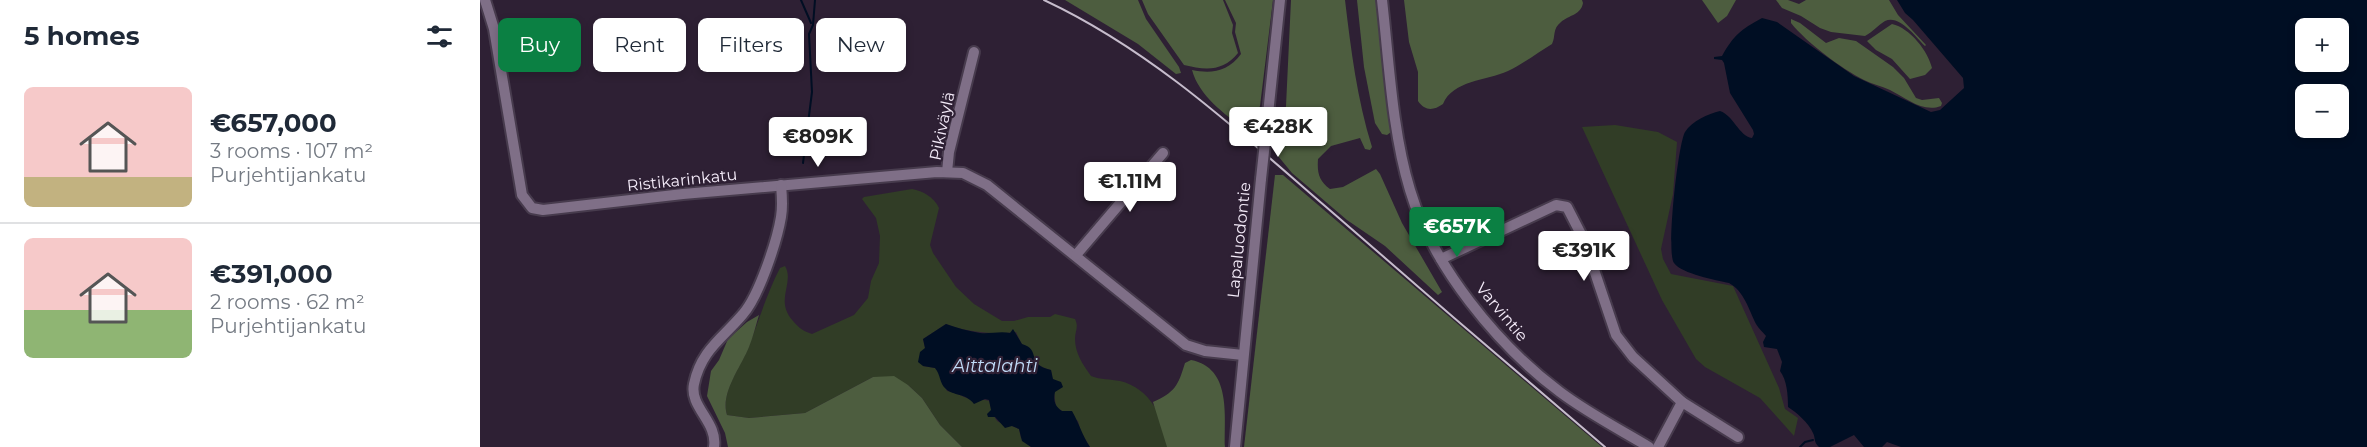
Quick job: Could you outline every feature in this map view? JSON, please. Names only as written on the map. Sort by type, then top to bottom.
[{"type":"street","name":"Ristikarinkatu","points":[[485,0],[494,29],[522,195],[532,208],[543,210],[781,185],[947,172],[970,176],[987,185],[1186,345],[1205,351],[1243,355]]},
{"type":"street","name":"Lapaluodontie","points":[[1235,447],[1280,0]]},
{"type":"street","name":"Varvintie","points":[[1382,0],[1399,141],[1407,181],[1417,212],[1441,259],[1491,326],[1538,374],[1572,400],[1649,447]]},
{"type":"street","name":"Pikiväylä","points":[[947,172],[949,152],[974,52]]},
{"type":"street","points":[[1076,255],[1163,153]]},
{"type":"street","points":[[714,447],[713,429],[695,397],[694,382],[708,351],[745,312],[754,297],[778,232],[782,209],[781,185]]},
{"type":"street","points":[[1441,259],[1556,205],[1567,207],[1584,240],[1617,335],[1633,357],[1682,402],[1738,437]]},
{"type":"street","points":[[1658,447],[1682,402]]},
{"type":"green space","points":[[1065,0],[1138,0],[1146,19],[1181,73],[1176,74],[1138,44]]},
{"type":"green space","points":[[1142,0],[1223,0],[1233,25],[1232,33],[1238,53],[1226,64],[1213,68],[1184,65],[1148,14]]},
{"type":"green space","points":[[1225,0],[1273,0],[1260,106],[1250,128],[1244,129],[1213,104],[1200,88],[1192,70],[1206,72],[1219,70],[1231,65],[1241,54],[1235,32],[1236,23]]},
{"type":"green space","points":[[1291,0],[1345,0],[1358,93],[1372,147],[1370,150],[1365,149],[1360,138],[1331,146],[1318,159],[1318,173],[1321,180],[1330,189],[1343,187],[1376,169],[1402,223],[1442,292],[1438,295],[1385,246],[1347,220],[1292,173],[1278,156],[1286,106]]},
{"type":"green space","points":[[1357,0],[1376,0],[1392,119],[1391,132],[1387,135],[1382,134],[1375,123],[1364,67]]},
{"type":"green space","points":[[1404,0],[1582,0],[1583,3],[1580,10],[1558,25],[1552,44],[1508,71],[1471,82],[1454,90],[1443,104],[1429,109],[1423,107],[1418,101],[1418,72],[1409,42]]},
{"type":"green space","points":[[1702,0],[1736,0],[1727,16],[1718,23]]},
{"type":"green space","points":[[1776,0],[1788,0],[1799,4],[1806,0],[1889,0],[1898,15],[1926,45],[1901,23],[1890,20],[1885,21],[1865,36],[1831,32],[1782,8]]},
{"type":"green space","points":[[1791,19],[1826,43],[1839,38],[1856,41],[1893,67],[1904,78],[1916,98],[1922,100],[1939,98],[1941,106],[1928,108],[1921,106],[1855,75],[1815,46],[1791,23]]},
{"type":"green space","points":[[1892,24],[1912,35],[1922,48],[1932,68],[1925,75],[1910,79],[1892,59],[1876,50],[1867,41]]},
{"type":"green space","points":[[1615,125],[1658,132],[1677,142],[1673,194],[1661,249],[1663,259],[1671,274],[1733,286],[1779,388],[1785,409],[1798,418],[1794,436],[1760,398],[1705,367],[1696,359],[1662,300],[1582,127]]},
{"type":"green space","points":[[1275,175],[1283,175],[1602,447],[1244,447]]},
{"type":"green space","points":[[912,189],[928,195],[939,208],[930,245],[956,287],[974,304],[1002,321],[1014,321],[1028,317],[1050,317],[1055,314],[1075,319],[1077,324],[1076,349],[1091,376],[1131,385],[1148,397],[1163,425],[1167,447],[1090,447],[1081,432],[1078,421],[1056,407],[1051,370],[1034,360],[1025,350],[1016,332],[981,332],[946,324],[923,339],[925,348],[923,366],[935,368],[947,391],[971,399],[989,401],[996,420],[1019,429],[1021,438],[1031,447],[962,447],[940,425],[922,398],[908,385],[873,377],[805,413],[749,418],[727,415],[726,397],[732,380],[749,346],[780,268],[785,266],[788,279],[785,306],[793,321],[801,329],[812,334],[854,315],[868,298],[871,281],[879,263],[880,236],[876,218],[862,199]]},
{"type":"green space","points":[[759,315],[749,347],[732,380],[726,398],[727,415],[749,418],[805,413],[873,377],[894,376],[922,398],[940,425],[962,447],[728,447],[725,433],[707,396],[711,371],[719,360],[728,339],[747,322]]},
{"type":"green space","points":[[1191,360],[1204,365],[1220,383],[1225,408],[1225,447],[1167,447],[1153,402],[1175,387],[1185,363]]},
{"type":"water","points":[[1897,0],[2367,0],[2367,447],[1901,447],[1887,442],[1882,447],[1864,447],[1854,435],[1830,447],[1819,447],[1809,425],[1788,407],[1786,383],[1780,371],[1782,362],[1777,349],[1764,347],[1763,342],[1766,336],[1756,324],[1739,291],[1729,283],[1691,273],[1674,263],[1671,240],[1672,220],[1682,141],[1685,132],[1692,124],[1720,111],[1729,117],[1743,134],[1752,138],[1753,130],[1730,93],[1724,63],[1714,57],[1722,56],[1738,34],[1762,18],[1777,22],[1854,76],[1931,112],[1940,110],[1964,88],[1963,78],[1905,13]]},
{"type":"water","name":"Aittalahti","points":[[946,324],[980,333],[1010,333],[1013,329],[1022,344],[1031,350],[1038,364],[1051,370],[1053,379],[1061,382],[1063,387],[1055,392],[1055,403],[1062,411],[1072,411],[1090,447],[1031,447],[1022,441],[1019,429],[1012,426],[1005,428],[995,417],[988,417],[987,414],[991,410],[989,400],[985,399],[974,404],[971,400],[946,389],[935,368],[923,366],[918,362],[920,352],[925,348],[923,339]]},
{"type":"waterway","points":[[801,0],[811,23]]},
{"type":"waterway","points":[[803,163],[812,92],[809,34],[813,25],[815,0]]},
{"type":"waterway","points":[[1800,447],[1805,442],[1813,440]]},
{"type":"railway","points":[[1044,0],[1121,43],[1192,93],[1605,447]]}]
